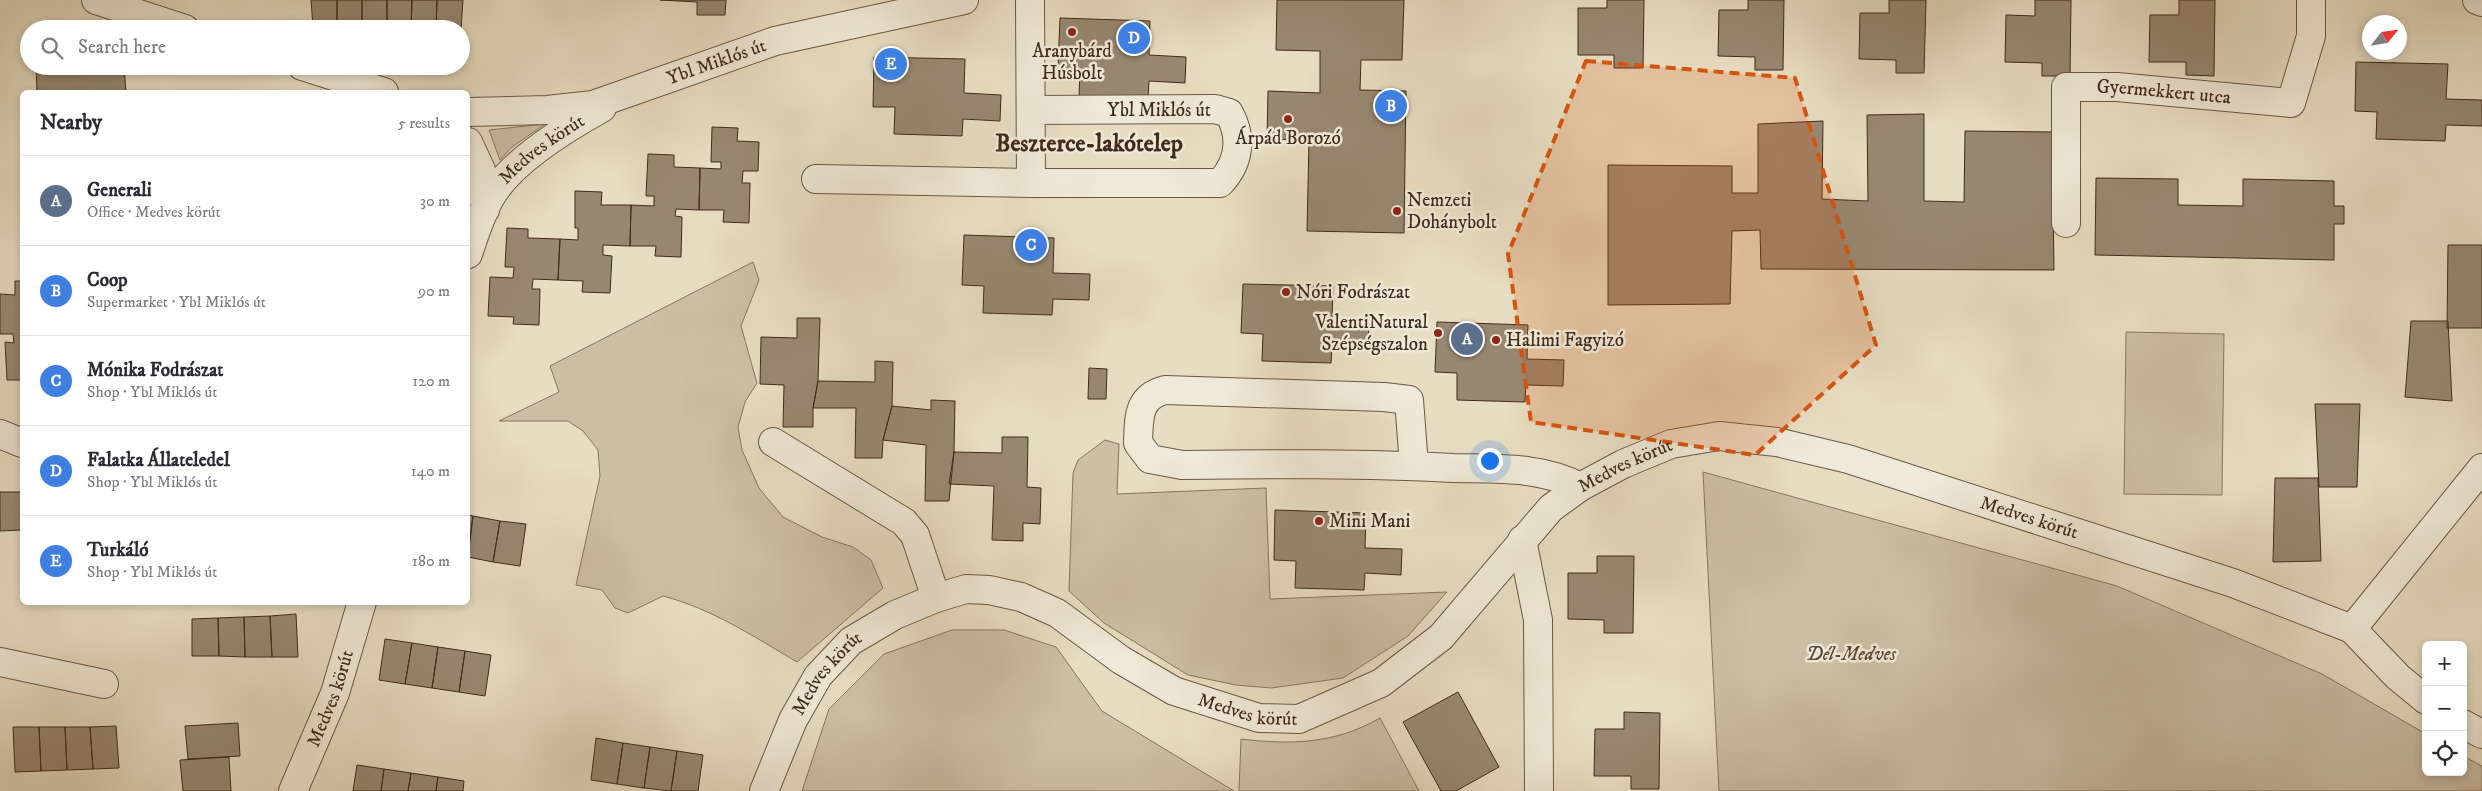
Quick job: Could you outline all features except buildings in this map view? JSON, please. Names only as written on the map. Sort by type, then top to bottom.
[{"type":"street","points":[[96,0],[157,20]]},
{"type":"street","name":"Ybl Miklós út","points":[[470,112],[576,108],[593,105],[775,41],[964,0]]},
{"type":"street","points":[[1030,0],[1031,183]]},
{"type":"street","name":"Gyermekkert utca","points":[[2066,223],[2066,87],[2117,87],[2291,103],[2311,36],[2311,0]]},
{"type":"street","points":[[2477,0],[2482,2]]},
{"type":"street","points":[[330,75],[378,90]]},
{"type":"street","name":"Medves körút","points":[[470,249],[489,199],[513,171],[582,120],[627,93]]},
{"type":"street","name":"Ybl Miklós út","points":[[816,179],[1220,184],[1229,174],[1236,160],[1237,127],[1229,113],[1215,109],[1032,110]]},
{"type":"street","points":[[470,146],[481,170],[485,210]]},
{"type":"street","points":[[1414,466],[1409,400],[1378,396],[1165,390],[1153,393],[1144,404],[1139,418],[1138,443],[1150,459],[1182,465],[1414,466],[1522,471],[1565,479],[1580,487]]},
{"type":"street","points":[[0,434],[20,442]]},
{"type":"street","name":"Medves körút","points":[[764,791],[793,720],[818,676],[851,641],[895,615],[936,598],[966,589],[989,590],[1021,597],[1057,614],[1121,660],[1174,691],[1259,718],[1298,719],[1381,683],[1442,637],[1550,508],[1580,487],[1623,464],[1671,444],[1719,436],[1777,442],[1848,459],[2233,583],[2352,629]]},
{"type":"street","points":[[773,442],[904,522],[915,534],[936,598]]},
{"type":"street","points":[[2422,697],[2398,677],[2352,629],[2482,468]]},
{"type":"street","points":[[1522,540],[1538,620],[1539,791]]},
{"type":"street","name":"Medves körút","points":[[293,791],[335,693],[361,605]]},
{"type":"street","points":[[0,662],[104,684]]},
{"type":"street","points":[[2467,726],[2482,734]]},
{"type":"highlighted area","points":[[1586,61],[1795,78],[1876,345],[1755,455],[1531,422],[1508,254]]},
{"type":"green space","points":[[545,124],[512,147],[500,160],[489,130]]},
{"type":"green space","points":[[753,262],[759,280],[741,326],[757,383],[745,402],[738,427],[742,450],[759,488],[783,517],[822,537],[853,547],[871,560],[883,588],[797,662],[732,624],[681,602],[663,596],[628,613],[615,608],[602,590],[576,585],[600,476],[598,450],[583,431],[568,421],[499,421],[559,392],[550,366]]},
{"type":"green space","points":[[2126,332],[2224,334],[2222,495],[2124,494]]},
{"type":"green space","points":[[1105,440],[1119,444],[1117,494],[1266,488],[1270,599],[1447,592],[1408,636],[1343,678],[1271,688],[1236,685],[1188,675],[1104,623],[1069,591],[1073,473],[1078,460]]},
{"type":"green space","name":"Dél-Medves","points":[[1703,472],[2117,586],[2322,674],[2422,732],[2422,776],[2467,776],[2467,758],[2482,766],[2482,791],[1719,791]]},
{"type":"green space","points":[[952,630],[1004,630],[1056,647],[1102,711],[1234,791],[802,791],[829,709],[884,654]]},
{"type":"green space","points":[[1380,718],[1419,791],[1239,791],[1241,739],[1295,742],[1329,738],[1363,727]]},
{"type":"place","name":"Aranybárd Húsbolt","points":[[1072,32]]},
{"type":"place","name":"Falatka Állateledel","points":[[1134,38]]},
{"type":"place","name":"Turkáló","points":[[891,64]]},
{"type":"place","name":"Coop","points":[[1391,106]]},
{"type":"place","name":"Árpád Borozó","points":[[1288,119]]},
{"type":"place","name":"Nemzeti Dohánybolt","points":[[1397,211]]},
{"type":"place","name":"Mónika Fodrászat","points":[[1031,245]]},
{"type":"place","name":"Nóri Fodrászat","points":[[1286,292]]},
{"type":"place","name":"ValentiNatural Szépségszalon","points":[[1438,333]]},
{"type":"place","name":"Generali","points":[[1467,339]]},
{"type":"place","name":"Halimi Fagyizó","points":[[1496,340]]},
{"type":"place","name":"Mini Mani","points":[[1319,521]]},
{"type":"district","name":"Beszterce-lakótelep","points":[[1089,144]]}]
